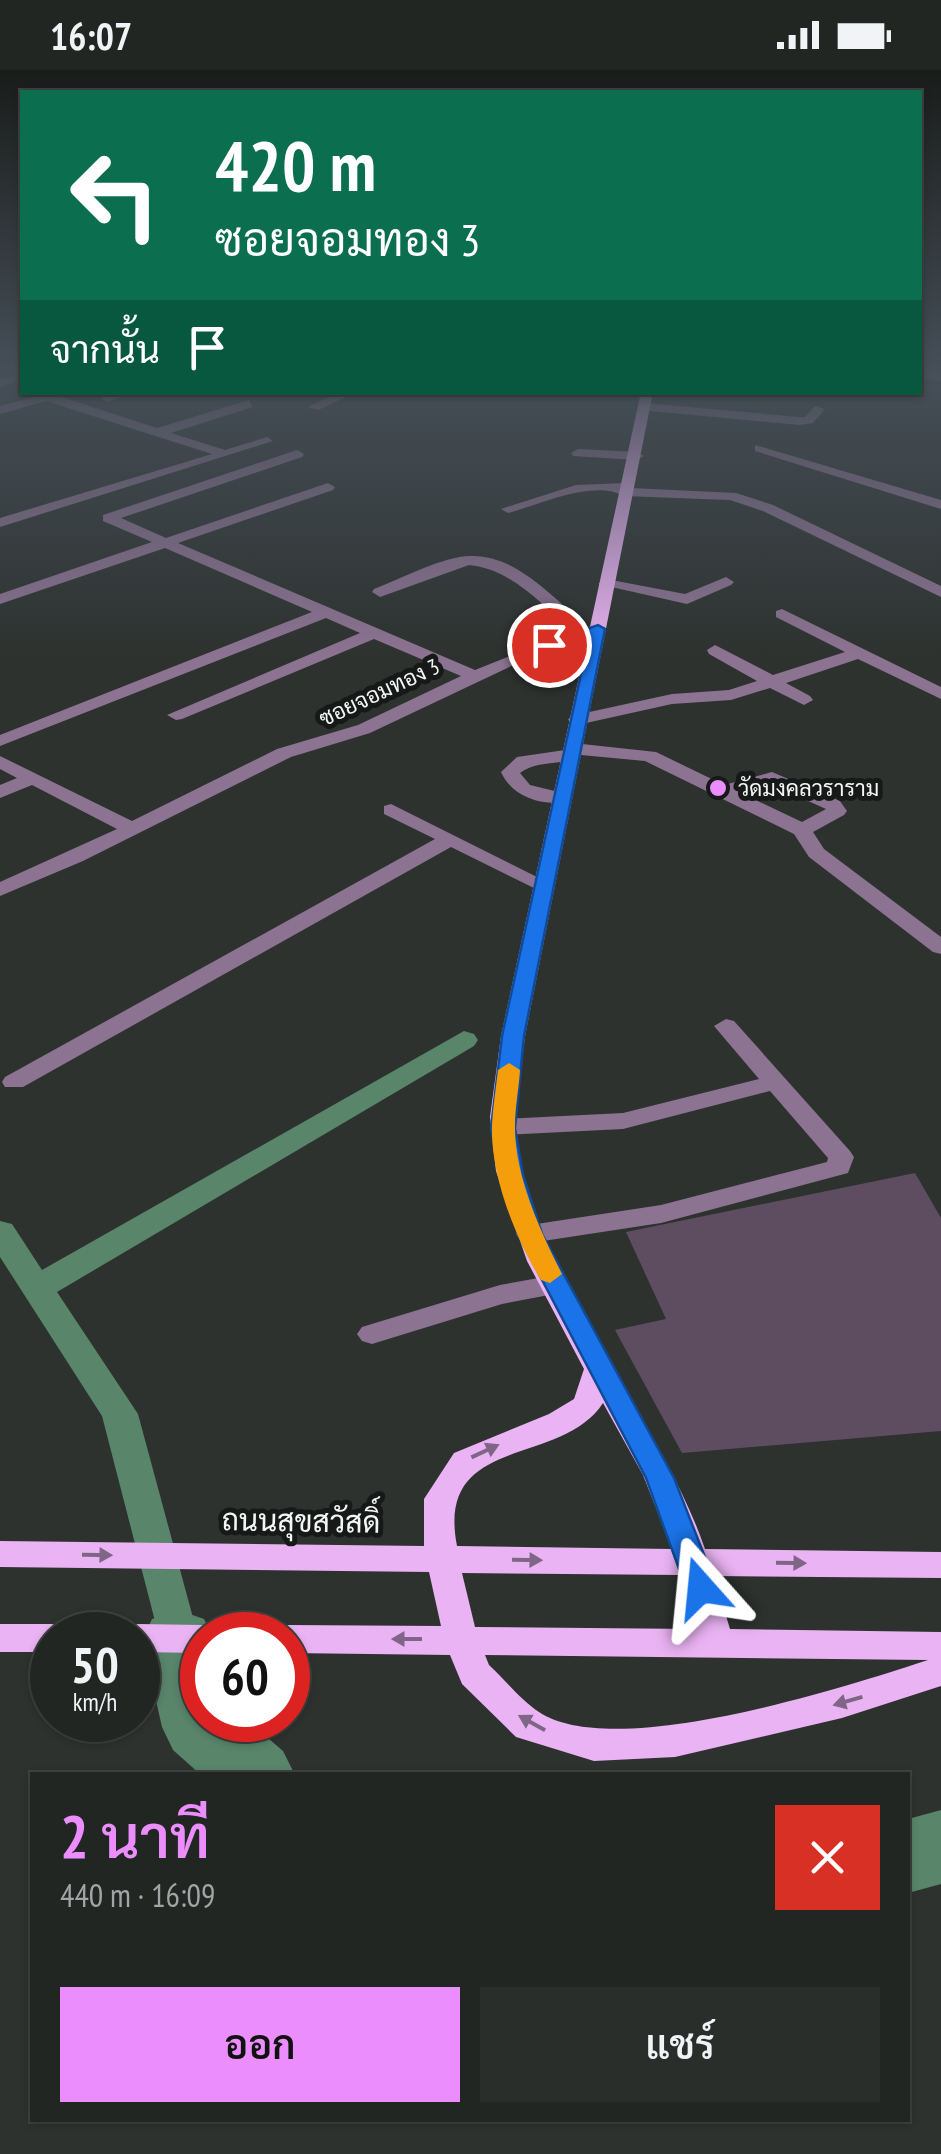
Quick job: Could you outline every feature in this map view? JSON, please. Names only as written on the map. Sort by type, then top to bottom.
[{"type":"main road","points":[[633,465],[624,490],[606,584],[591,631],[572,752],[513,1036],[503,1128],[530,1234],[660,1478],[694,1562],[716,1642]]},
{"type":"main road","points":[[599,1369],[594,1392],[585,1407],[560,1422],[465,1461],[440,1498],[438,1531],[453,1612],[474,1673],[529,1726],[594,1745],[675,1741],[842,1703],[941,1672]]},
{"type":"main road","name":"ถนนสุขสวัสดิ์","points":[[0,1554],[941,1565]]},
{"type":"main road","points":[[0,1638],[30,1638]]},
{"type":"main road","points":[[310,1639],[941,1646]]},
{"type":"street","points":[[4,519],[188,465]]},
{"type":"street","points":[[265,465],[108,518],[474,676]]},
{"type":"street","points":[[814,465],[941,506]]},
{"type":"street","points":[[0,599],[328,487]]},
{"type":"street","points":[[508,509],[576,489],[730,496],[768,508],[941,592]]},
{"type":"street","points":[[380,592],[468,560],[481,560],[500,566],[591,631]]},
{"type":"street","points":[[606,584],[687,599],[726,582]]},
{"type":"street","points":[[0,741],[328,611]]},
{"type":"street","points":[[782,614],[941,694]]},
{"type":"street","name":"ซอยจอมทอง 3","points":[[0,890],[284,753],[315,748],[474,676],[591,631]]},
{"type":"street","points":[[176,715],[376,632]]},
{"type":"street","points":[[715,650],[804,700]]},
{"type":"street","points":[[577,720],[672,699],[731,695],[858,653]]},
{"type":"street","points":[[560,798],[525,791],[516,785],[510,772],[524,761],[572,752],[649,756],[802,830],[816,853],[941,948]]},
{"type":"street","points":[[0,762],[130,828]]},
{"type":"street","points":[[0,792],[33,778]]},
{"type":"street","points":[[722,791],[772,778],[833,805],[837,811],[802,830]]},
{"type":"street","points":[[391,810],[544,886]]},
{"type":"street","points":[[14,1082],[449,840]]},
{"type":"street","points":[[530,1234],[661,1214],[838,1168],[841,1157],[726,1026]]},
{"type":"street","points":[[503,1128],[623,1121],[774,1084]]},
{"type":"street","points":[[372,1334],[500,1295],[555,1286]]},
{"type":"shaded area","points":[[915,1173],[941,1218],[941,1431],[682,1453],[615,1330],[666,1319],[626,1232]]},
{"type":"waterway","points":[[39,1287],[464,1040]]},
{"type":"waterway","points":[[0,1232],[120,1414],[178,1640]]},
{"type":"waterway","points":[[178,1640],[200,1727],[252,1772]]},
{"type":"waterway","points":[[910,1855],[941,1847]]},
{"type":"slow traffic","points":[[509,1070],[503,1128],[512,1175],[530,1234],[550,1274]]},
{"type":"place","name":"วัดมงคลวราราม","points":[[718,788]]},
{"type":"route","points":[[549,645],[598,629],[513,1036],[503,1128],[530,1234],[660,1478],[701,1588]]}]
